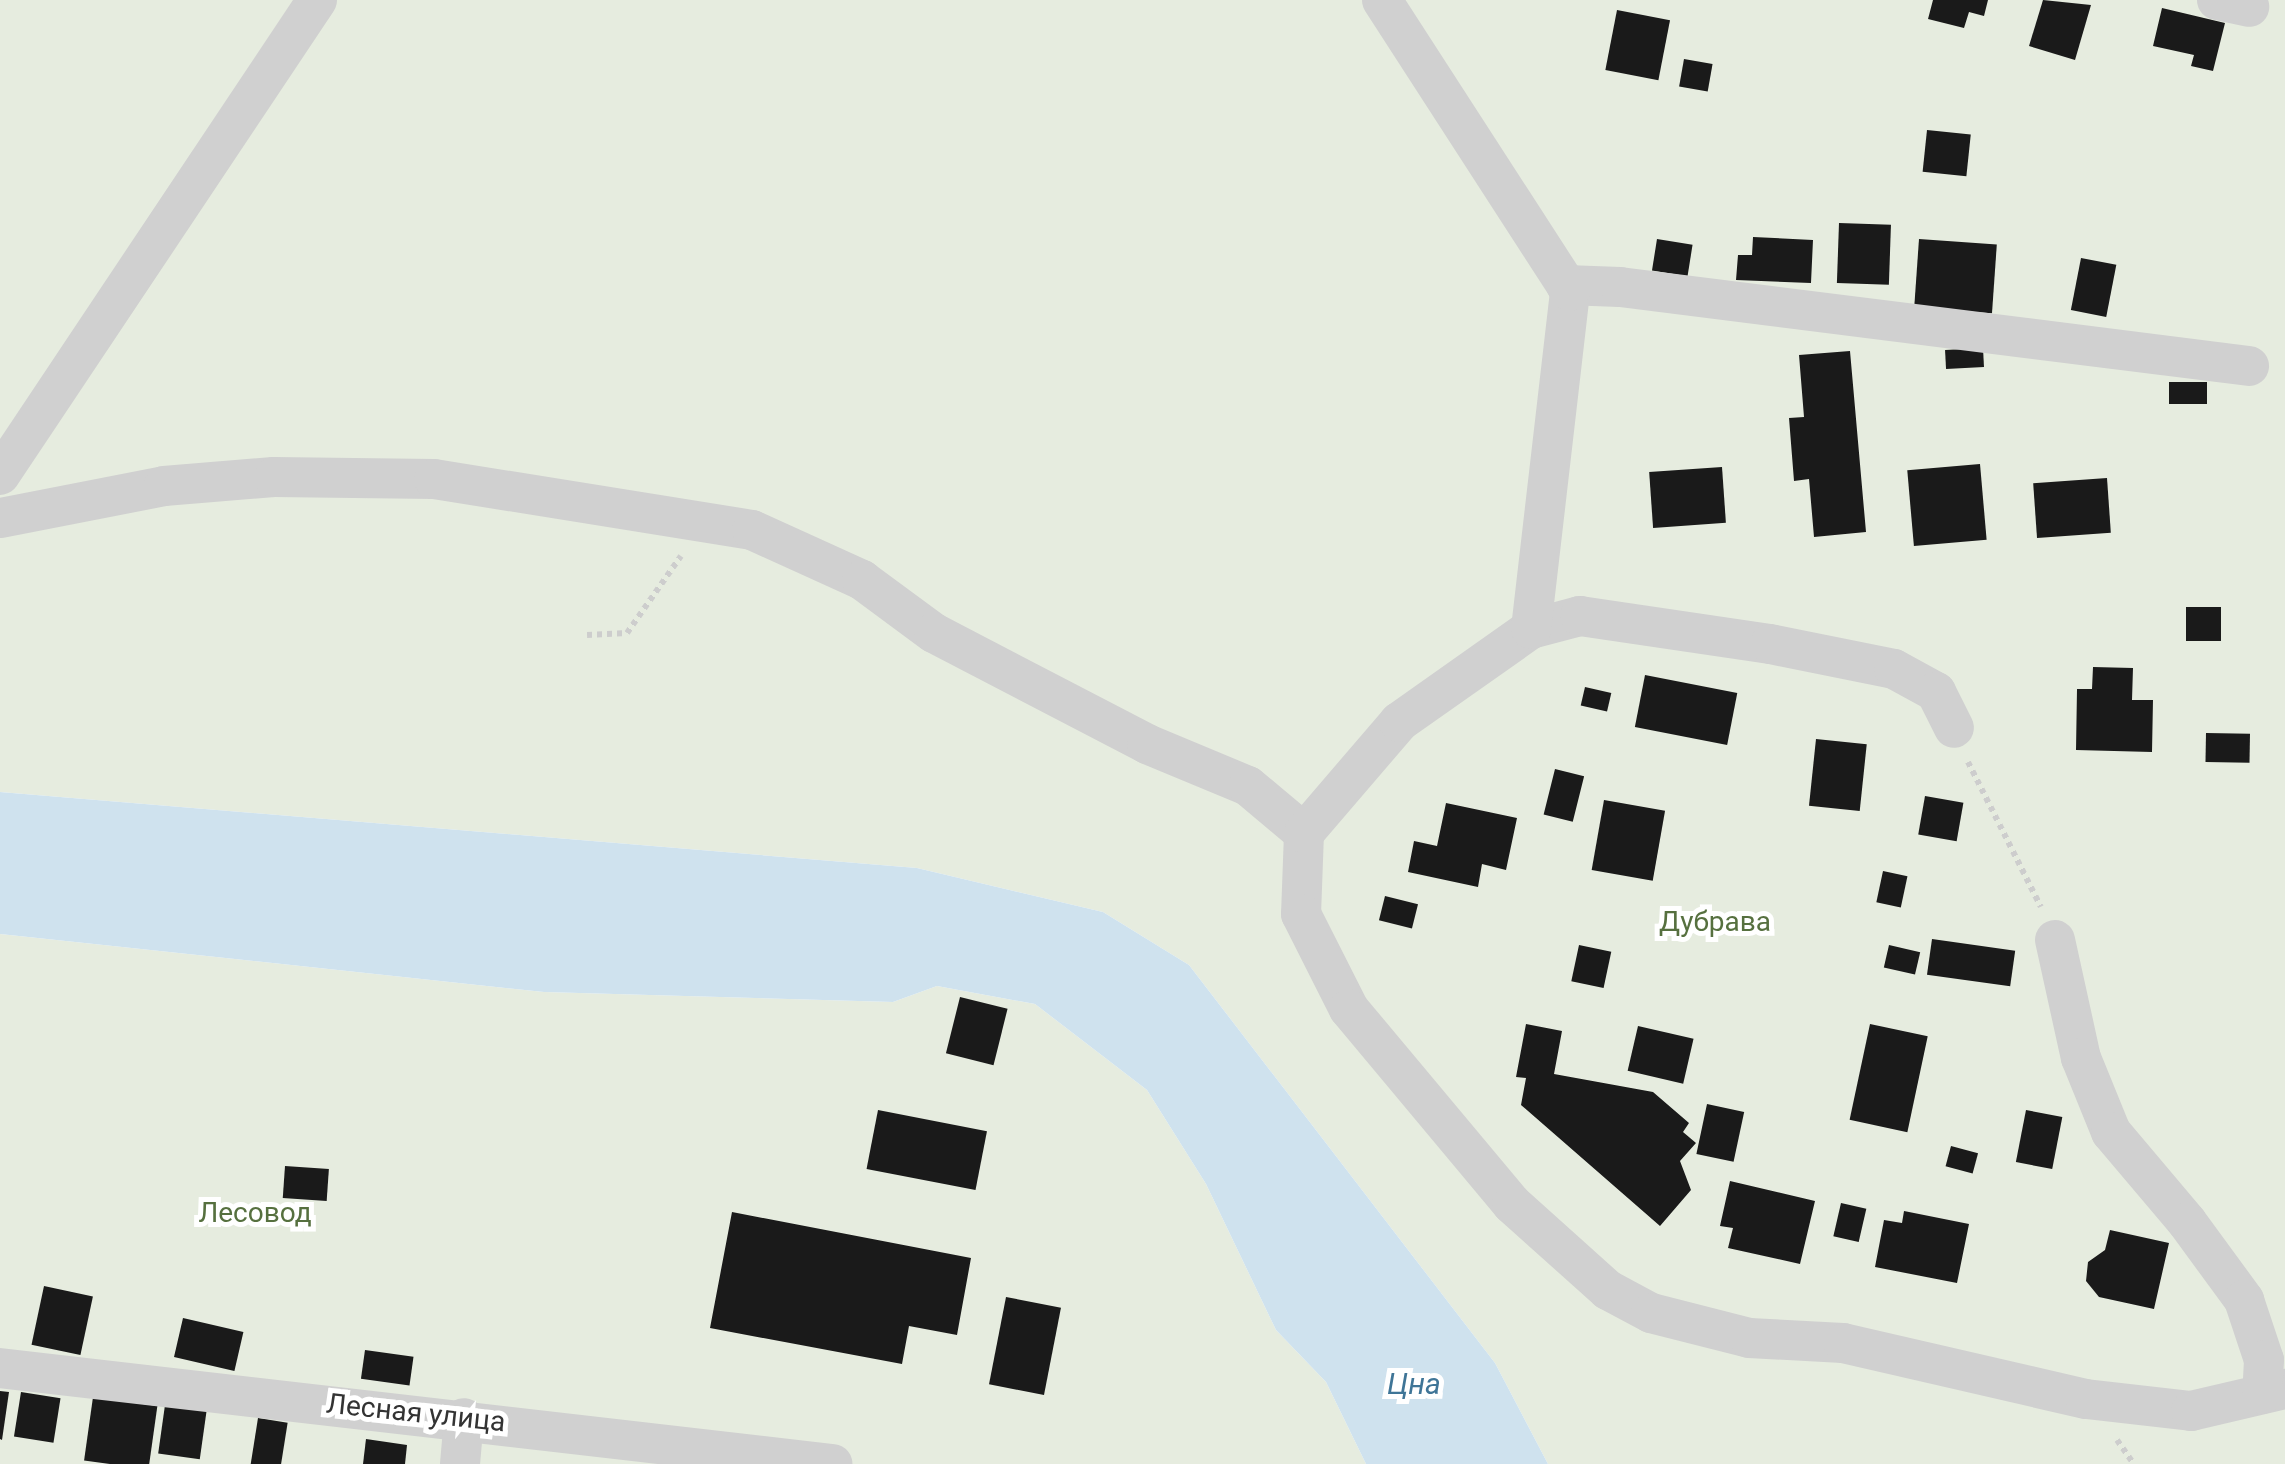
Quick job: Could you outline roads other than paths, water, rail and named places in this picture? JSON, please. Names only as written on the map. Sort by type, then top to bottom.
[{"type":"street","points":[[0,475],[317,0]]},
{"type":"street","points":[[1382,0],[1570,291],[1531,629]]},
{"type":"street","points":[[1566,285],[1620,287],[2249,366]]},
{"type":"street","points":[[0,518],[164,486],[274,476],[434,479],[752,530],[862,580],[934,633],[1159,750],[1248,786],[1304,833]]},
{"type":"street","points":[[1954,728],[1936,692],[1894,669],[1770,644],[1580,616],[1531,629],[1398,722],[1304,833],[1301,914],[1349,1009],[1512,1204],[1608,1290],[1651,1313],[1748,1338],[1843,1343],[2086,1399],[2191,1410],[2273,1392],[2244,1300],[2187,1222],[2111,1132],[2081,1058],[2055,940]]},
{"type":"street","name":"Лесная улица","points":[[0,1368],[464,1418],[832,1464]]},
{"type":"street","points":[[460,1464],[464,1418]]},
{"type":"water","name":"Цна","points":[[0,792],[917,868],[1103,912],[1189,965],[1495,1363],[1548,1464],[1366,1464],[1326,1382],[1276,1330],[1206,1184],[1147,1090],[1035,1004],[937,986],[893,1002],[544,992],[0,934]]},
{"type":"park label","name":"Дубрава","points":[[1715,922]]},
{"type":"park label","name":"Лесовод","points":[[255,1213]]}]
